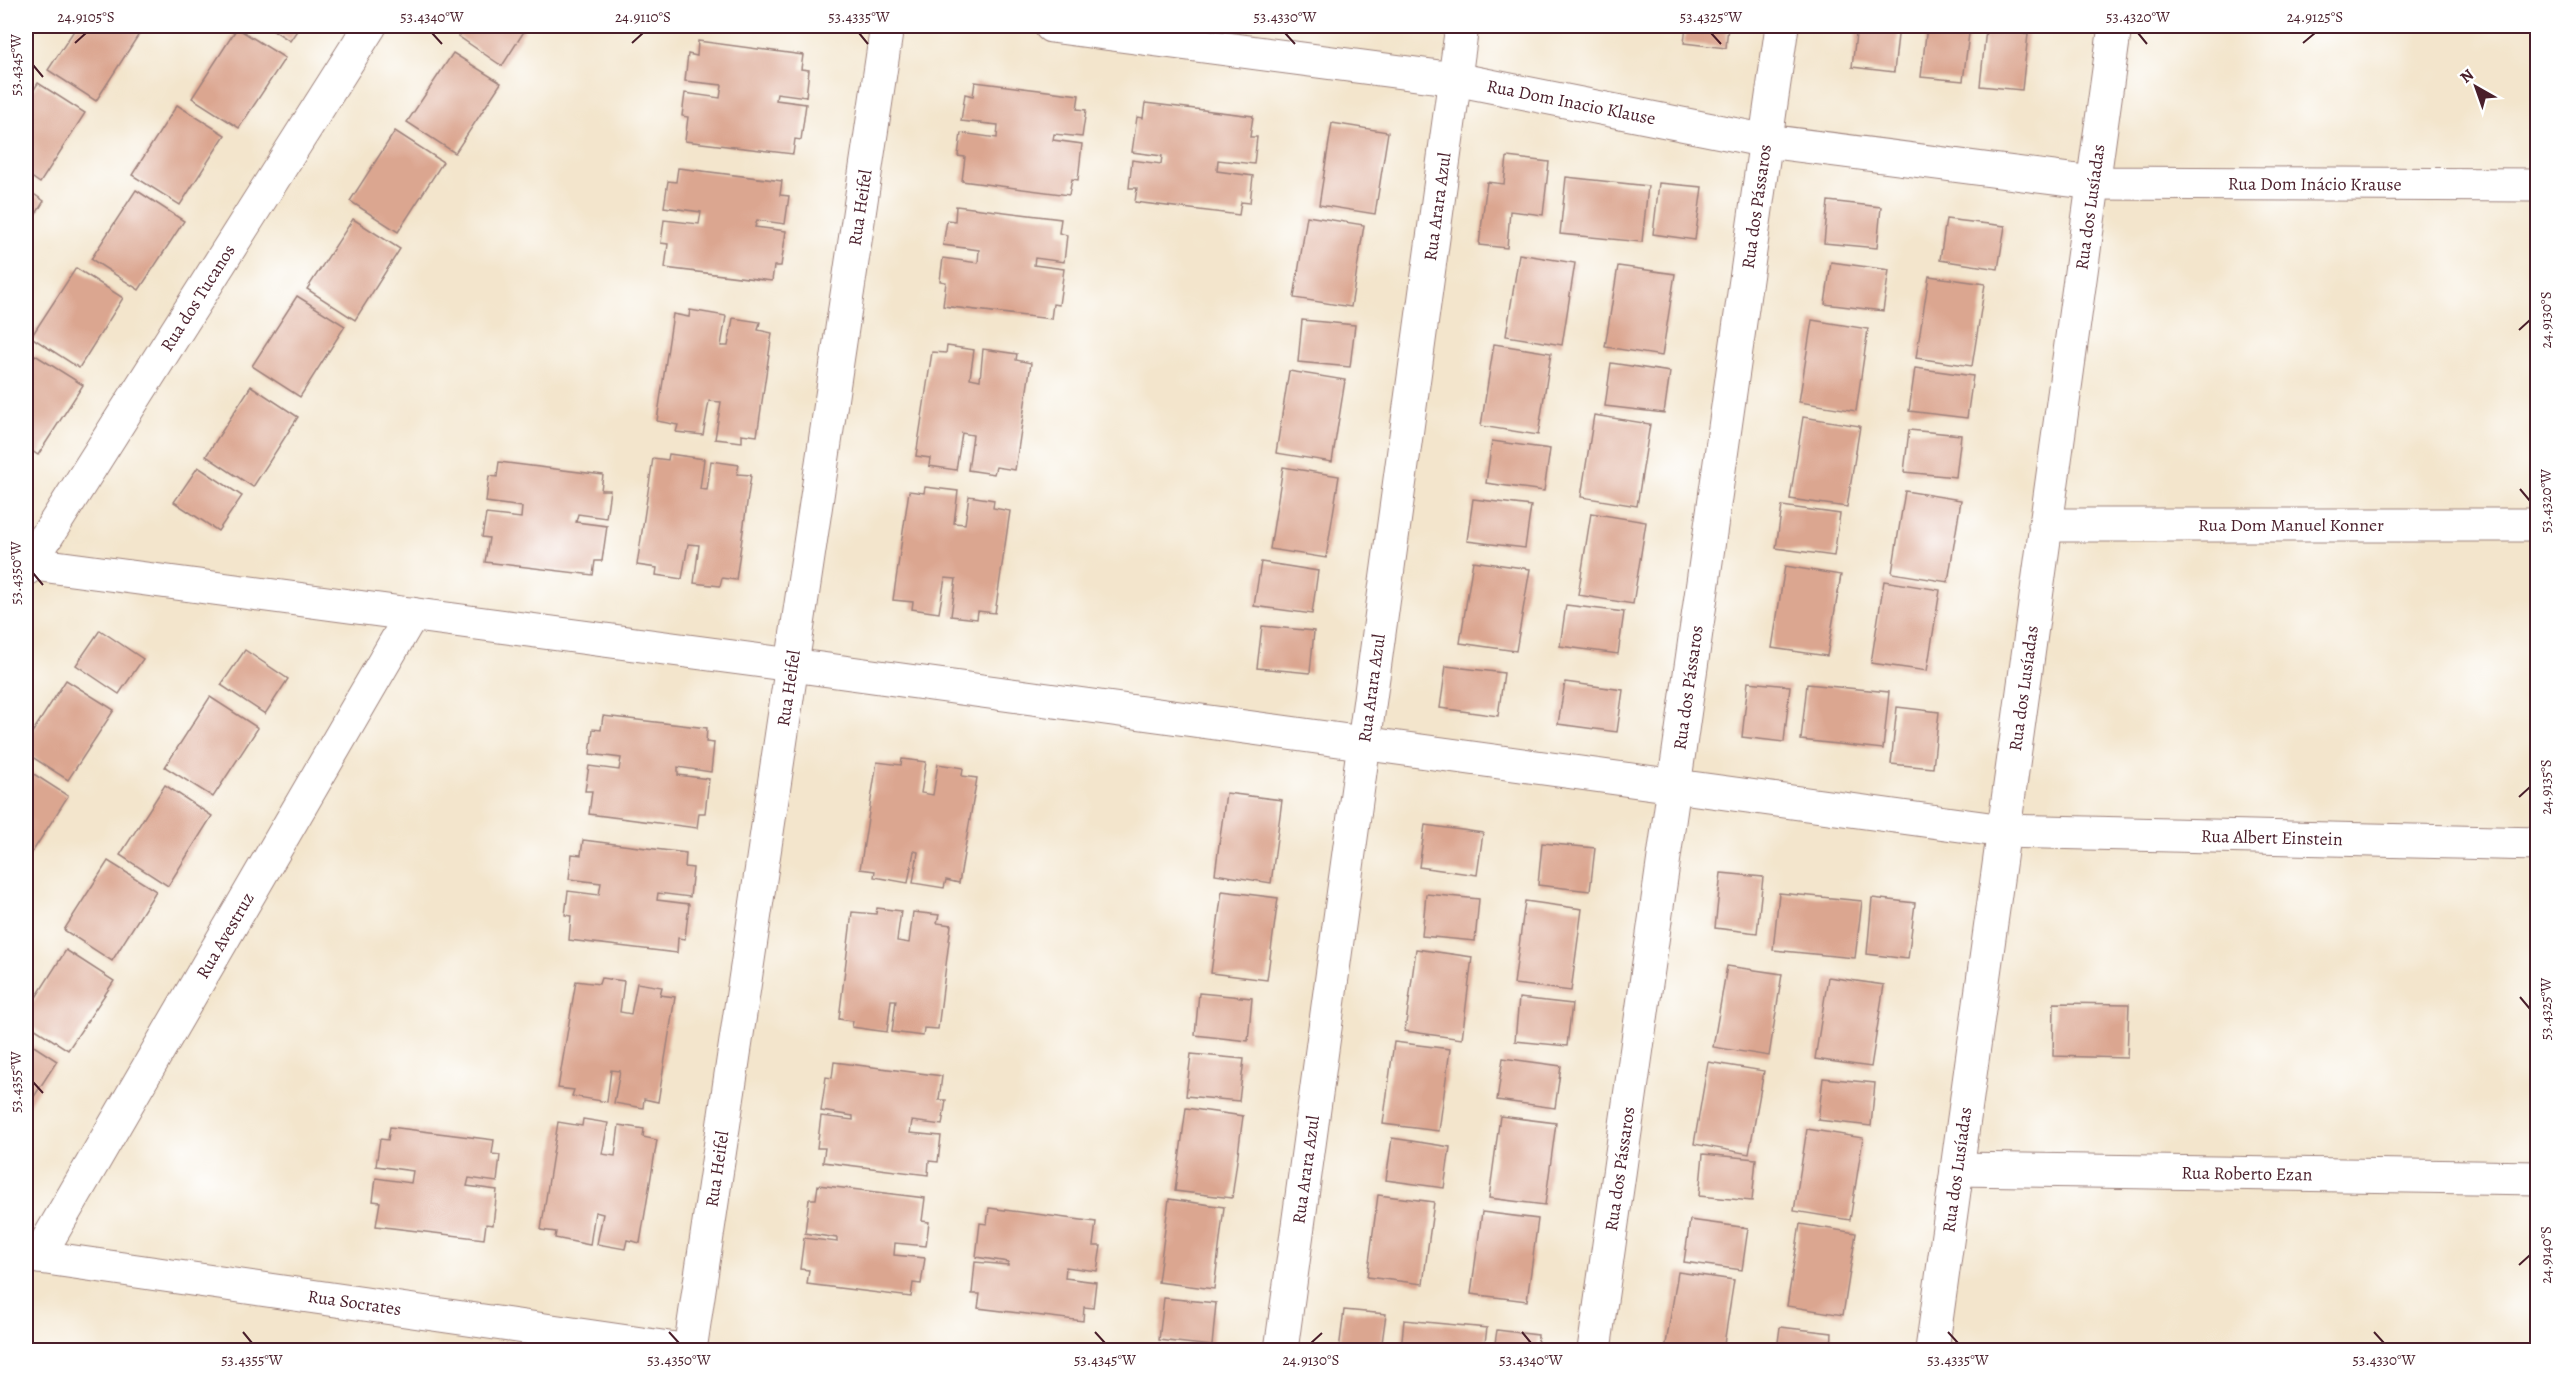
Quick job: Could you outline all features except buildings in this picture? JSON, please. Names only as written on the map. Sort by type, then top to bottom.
[{"type":"street","name":"Rua dos Tucanos","points":[[27,565],[370,26]]},
{"type":"street","name":"Rua Heifel","points":[[690,1350],[887,26]]},
{"type":"street","name":"Rua Dom Inacio Klause","points":[[1051,26],[1455,79],[1767,141],[2093,183]]},
{"type":"street","name":"Rua Arara Azul","points":[[1281,1350],[1462,26]]},
{"type":"street","name":"Rua dos Pássaros","points":[[1594,1350],[1782,26]]},
{"type":"street","name":"Rua dos Lusíadas","points":[[1932,1350],[2115,26]]},
{"type":"street","name":"Rua Dom Inácio Krause","points":[[2093,183],[2538,185]]},
{"type":"street","name":"Rua Dom Manuel Konner","points":[[2045,525],[2538,525]]},
{"type":"street","name":"Rua Albert Einstein","points":[[27,565],[792,665],[2004,831],[2538,844]]},
{"type":"street","name":"Rua Avestruz","points":[[32,1256],[412,614]]},
{"type":"street","name":"Rua Roberto Ezan","points":[[1957,1169],[2538,1178]]},
{"type":"street","name":"Rua Socrates","points":[[32,1256],[683,1350]]}]
